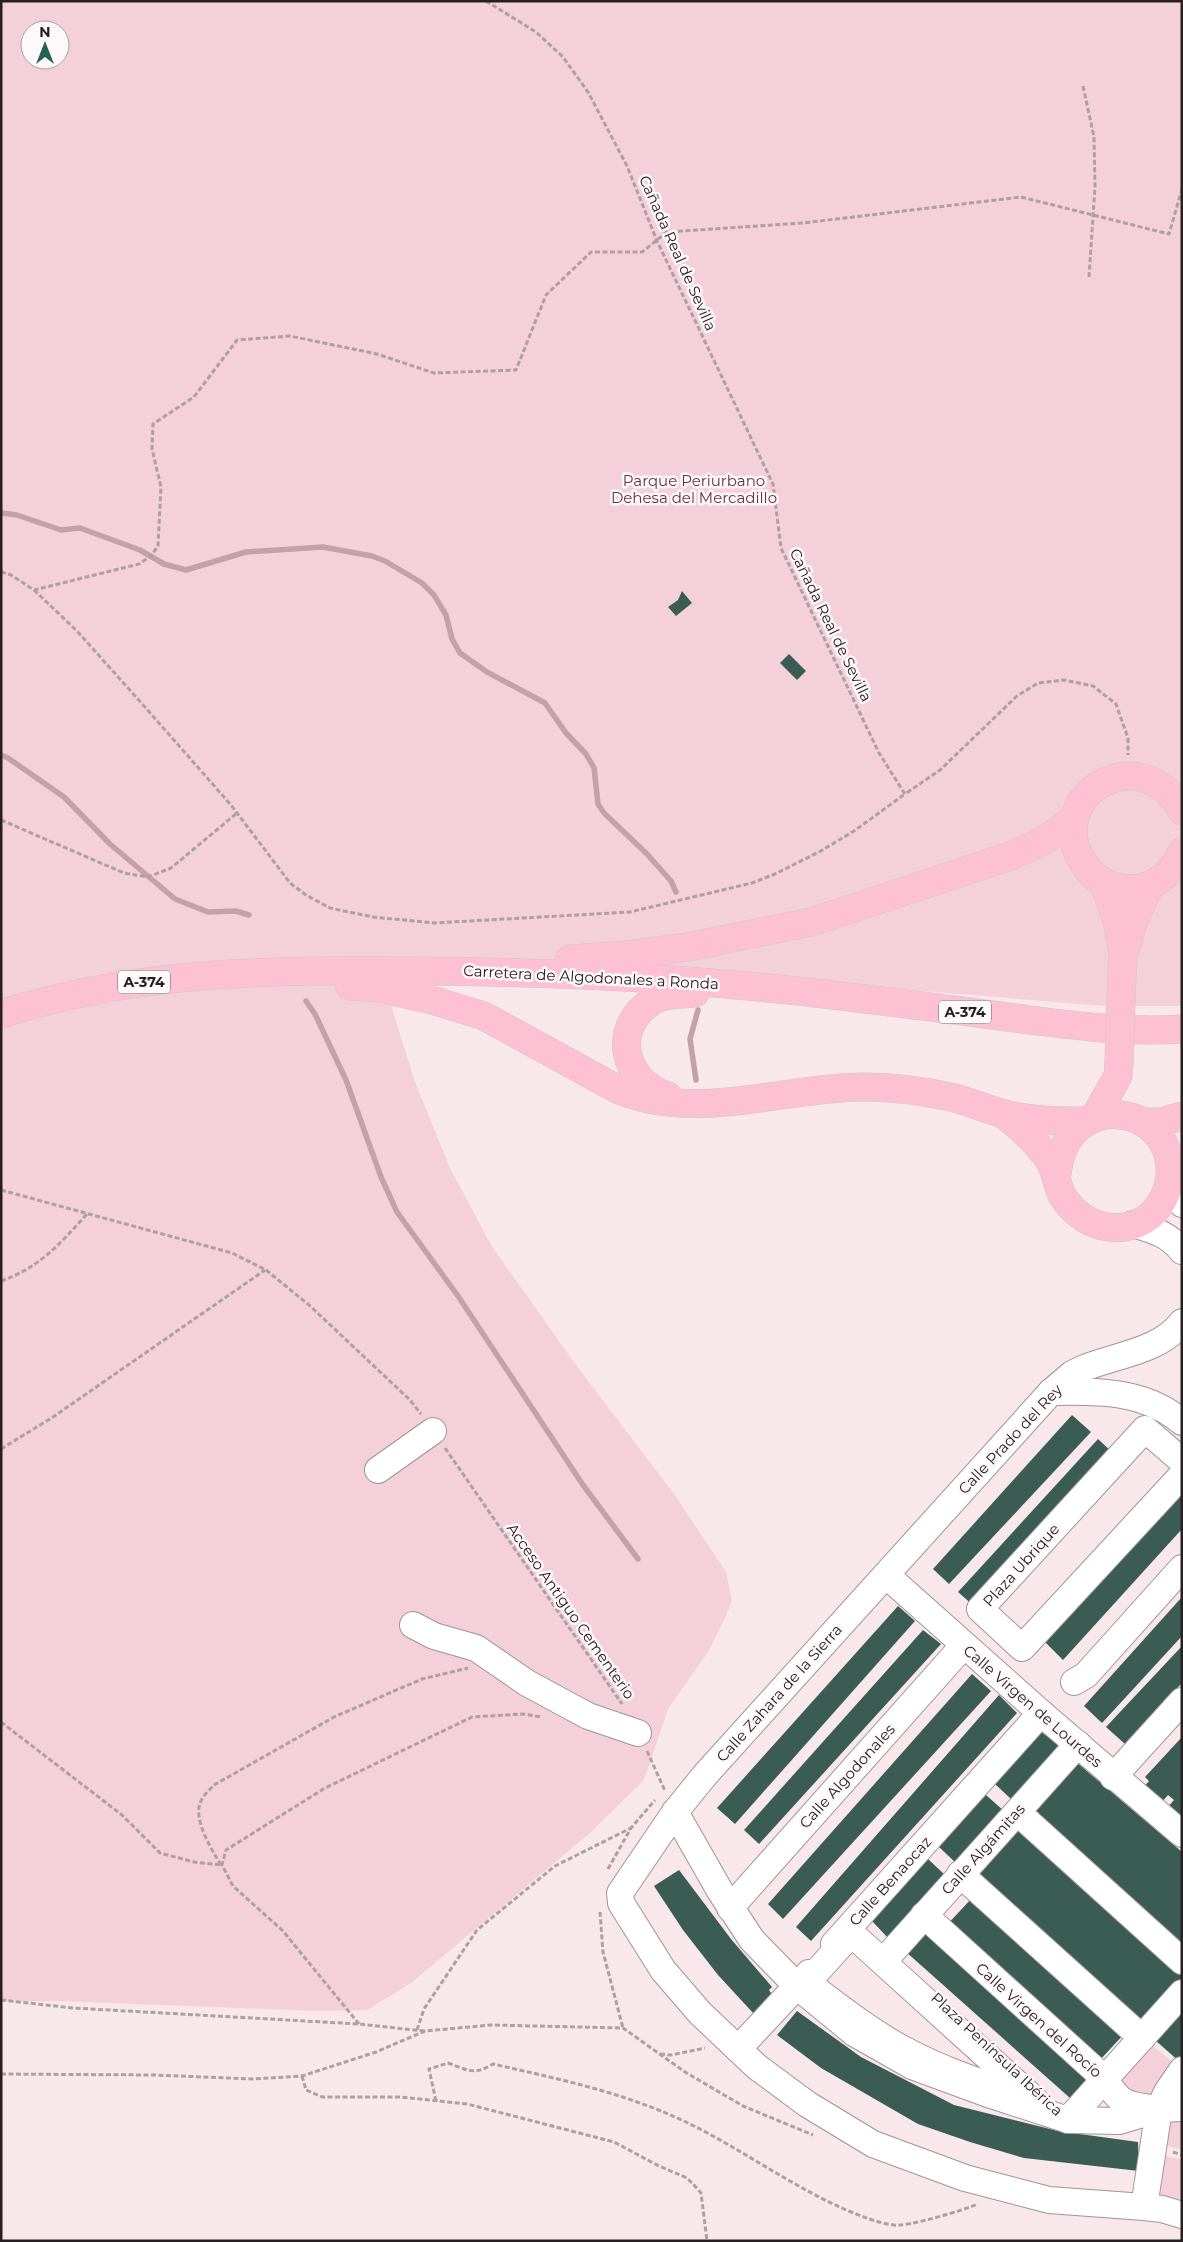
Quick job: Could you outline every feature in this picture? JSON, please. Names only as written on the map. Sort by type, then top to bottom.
[{"type":"main road","points":[[1182,811],[1174,798],[1162,786],[1146,778],[1129,776],[1111,778],[1095,787],[1083,800],[1075,816],[1072,836],[1077,855],[1088,871],[1104,883],[1119,888],[1135,889],[1150,885],[1166,876],[1177,863],[1182,852]]},
{"type":"main road","points":[[461,972],[519,959],[626,956],[811,922],[1013,855],[1045,841],[1059,832],[1075,816]]},
{"type":"main road","points":[[1002,1113],[1028,1132],[1048,1158],[1057,1175],[1061,1192],[1070,1207],[1083,1219],[1099,1226],[1116,1228],[1134,1224],[1150,1216],[1162,1202],[1169,1185],[1174,1157],[1155,1132],[1139,1120],[1118,1070],[1123,954],[1117,920],[1104,883]]},
{"type":"main road","points":[[1123,954],[1133,922],[1150,885]]},
{"type":"main road","points":[[290,970],[333,984],[379,988],[434,1001],[484,1016],[617,1089],[635,1097],[660,1102],[725,1103],[825,1088],[865,1087],[910,1089],[954,1098],[1002,1113],[1046,1120],[1091,1120]]},
{"type":"main road","name":"Carretera de Algodonales a Ronda","points":[[1,1014],[64,996],[115,986],[206,974],[290,970],[461,972],[652,978],[750,986],[1102,1028],[1182,1029]]},
{"type":"main road","points":[[681,1102],[656,1092],[642,1082],[632,1069],[627,1054],[627,1037],[632,1021],[642,1008],[656,998],[672,994],[750,986]]},
{"type":"main road","points":[[1091,1120],[1118,1070]]},
{"type":"main road","points":[[1057,1175],[1058,1159],[1064,1143],[1074,1130],[1091,1120],[1108,1115],[1122,1115],[1139,1120],[1161,1122],[1182,1116]]},
{"type":"street","points":[[1174,1157],[1182,1204]]},
{"type":"street","points":[[1134,1224],[1160,1231],[1182,1251]]},
{"type":"street","name":"Calle Prado del Rey","points":[[886,1575],[1051,1392],[1082,1368],[1158,1342],[1170,1336],[1182,1322]]},
{"type":"street","points":[[1051,1392],[1091,1392],[1132,1397],[1161,1406],[1182,1422]]},
{"type":"street","name":"Plaza Ubrique","points":[[1182,1461],[1145,1429],[980,1609],[1022,1648],[1182,1475]]},
{"type":"street","points":[[378,1470],[433,1431]]},
{"type":"street","points":[[1074,1682],[1086,1675],[1182,1568]]},
{"type":"street","name":"Calle Virgen de Lourdes","points":[[886,1575],[1040,1713],[1182,1834]]},
{"type":"street","name":"Calle Zahara de la Sierra","points":[[886,1575],[704,1775],[675,1812],[620,1893],[621,1903],[663,1970],[700,2013],[732,2044],[757,2067],[807,2104],[874,2144],[966,2178],[1049,2200],[1144,2206],[1182,2215]]},
{"type":"street","points":[[414,1625],[434,1636],[476,1648],[527,1683],[588,1716],[638,1733]]},
{"type":"street","name":"Calle Algodonales","points":[[730,1908],[964,1645]]},
{"type":"street","points":[[1113,1776],[1182,1701]]},
{"type":"street","name":"Calle Benaocaz","points":[[732,2044],[798,1986],[852,1930],[1040,1713]]},
{"type":"street","name":"Calle Algámitas","points":[[889,1955],[1078,1744]]},
{"type":"street","name":"Plaza Península Ibérica","points":[[675,1812],[730,1908],[752,1940],[798,1986],[854,2033],[912,2066],[991,2096],[1068,2120]]},
{"type":"street","points":[[1017,1812],[1182,1961]]},
{"type":"street","points":[[960,1874],[1142,2038]]},
{"type":"street","name":"Calle Virgen del Rocío","points":[[924,1915],[1105,2079],[1118,2100],[1129,2105],[1174,2110]]},
{"type":"street","name":"Plaza Península Ibérica","points":[[852,1930],[976,2047],[1034,2099],[993,2088],[901,2049],[852,2017],[813,1987],[813,1976],[849,1936],[852,1930]]},
{"type":"street","name":"Plaza Península Ibérica","points":[[852,1930],[889,1955],[1068,2120]]},
{"type":"street","points":[[1068,2120],[1182,1993]]},
{"type":"street","points":[[1144,2206],[1174,2110],[1167,2092],[1182,2070]]},
{"type":"street","points":[[1068,2120],[1119,2121],[1174,2110]]},
{"type":"street","points":[[1174,2110],[1167,2117],[1151,2194],[1158,2201],[1182,2208]]},
{"type":"path","name":"Cañada Real de Sevilla","points":[[486,1],[536,32],[563,57],[588,92],[627,166],[657,241],[773,484],[781,548],[880,753],[905,794]]},
{"type":"path","points":[[1083,86],[1094,137],[1096,187],[1092,215],[1089,277]]},
{"type":"path","points":[[34,590],[139,564],[151,556],[158,546],[161,487],[152,449],[154,424],[194,397],[237,340],[290,336],[377,354],[434,373],[516,370],[546,295],[591,252],[642,252],[668,232],[803,223],[1021,197],[1169,234],[1182,189]]},
{"type":"path","points":[[1,572],[11,575],[34,590],[83,637],[237,813],[290,883],[306,896],[330,908],[373,918],[434,923],[630,912],[752,883],[819,852],[854,831],[940,770],[1017,696],[1038,683],[1064,680],[1093,686],[1116,704],[1128,738],[1129,776]]},
{"type":"path","points":[[1,820],[124,873],[148,877],[171,868],[237,813]]},
{"type":"path","name":"Acceso Antiguo Cementerio","points":[[1,1190],[232,1253],[266,1270],[309,1305],[410,1400],[433,1431],[631,1717],[675,1812]]},
{"type":"path","points":[[1,1282],[21,1275],[55,1249],[87,1214]]},
{"type":"path","points":[[1,1449],[53,1417],[266,1270]]},
{"type":"path","points":[[358,2024],[283,1931],[233,1886],[210,1848],[200,1822],[200,1801],[214,1785],[334,1718],[422,1679],[471,1668]]},
{"type":"path","points":[[588,1716],[594,1714],[613,1692]]},
{"type":"path","points":[[222,1865],[226,1850],[325,1788],[472,1717],[523,1714],[549,1718]]},
{"type":"path","points":[[1,1722],[122,1814],[160,1853],[194,1862],[222,1865]]},
{"type":"path","points":[[417,2030],[424,2009],[477,1930],[555,1866],[631,1828]]},
{"type":"path","points":[[1,2000],[73,2008],[358,2024],[425,2031],[491,2024],[623,2028],[685,2072],[744,2106],[815,2136]]},
{"type":"path","points":[[1,2074],[154,2075],[253,2080],[302,2076],[376,2052],[425,2031]]},
{"type":"path","points":[[659,2054],[691,2052],[732,2044]]},
{"type":"path","points":[[436,2101],[429,2069],[448,2062],[471,2071],[479,2072],[493,2064],[567,2080],[642,2103],[688,2123],[827,2201],[871,2220],[896,2226],[963,2211],[1010,2190]]},
{"type":"path","points":[[302,2076],[306,2090],[322,2097],[401,2097],[467,2104],[614,2142],[657,2165],[687,2178],[701,2194],[707,2241]]},
{"type":"green space","name":"Parque Periurbano Dehesa del Mercadillo","points":[[1,1],[1182,1],[1182,1006],[1104,1006],[936,992],[377,960],[415,1082],[450,1168],[491,1245],[573,1361],[677,1498],[726,1572],[732,1600],[708,1652],[668,1709],[644,1780],[590,1833],[411,1983],[367,2010],[316,2011],[60,2001],[1,2002]]},
{"type":"green space","points":[[1147,2041],[1177,2066],[1149,2098],[1133,2099],[1116,2075]]},
{"type":"green space","points":[[1182,2114],[1182,2150],[1164,2145],[1169,2120]]},
{"type":"green space","points":[[1164,2155],[1182,2160],[1182,2204],[1160,2196],[1157,2191]]},
{"type":"building","points":[[682,591],[692,603],[676,616],[668,607],[678,600]]},
{"type":"building","points":[[789,654],[806,671],[797,680],[780,663]]},
{"type":"building","points":[[1072,1415],[1091,1432],[949,1584],[933,1569]]},
{"type":"building","points":[[1098,1439],[1114,1454],[974,1606],[958,1592]]},
{"type":"building","points":[[1182,1487],[1182,1529],[1063,1660],[1044,1641]]},
{"type":"building","points":[[1182,1597],[1182,1636],[1102,1723],[1084,1706]]},
{"type":"building","points":[[898,1606],[915,1621],[735,1824],[717,1808]]},
{"type":"building","points":[[923,1630],[941,1644],[759,1844],[744,1830]]},
{"type":"building","points":[[1182,1646],[1182,1683],[1125,1744],[1106,1727]]},
{"type":"building","points":[[972,1674],[991,1691],[783,1919],[768,1904]]},
{"type":"building","points":[[999,1695],[1017,1713],[811,1941],[796,1927]]},
{"type":"building","points":[[1041,1732],[1059,1745],[1011,1799],[995,1784]]},
{"type":"building","points":[[1182,1737],[1182,1821],[1167,1808],[1174,1800],[1168,1795],[1161,1803],[1143,1788],[1149,1781],[1145,1777]]},
{"type":"building","points":[[1075,1761],[1182,1852],[1182,1953],[1027,1814]]},
{"type":"building","points":[[986,1795],[1004,1811],[957,1864],[938,1846]]},
{"type":"building","points":[[1014,1826],[1182,1975],[1182,1978],[1138,2024],[973,1872]]},
{"type":"building","points":[[928,1859],[945,1875],[889,1939],[872,1921]]},
{"type":"building","points":[[679,1870],[731,1939],[772,1987],[769,1990],[773,1996],[754,2014],[718,1975],[683,1930],[654,1886]]},
{"type":"building","points":[[972,1898],[1125,2033],[1099,2061],[945,1927]]},
{"type":"building","points":[[927,1930],[1092,2078],[1070,2098],[905,1951]]},
{"type":"building","points":[[797,2011],[861,2057],[954,2105],[1058,2131],[1138,2142],[1139,2171],[1024,2158],[918,2124],[821,2068],[777,2035]]},
{"type":"building","points":[[1182,2011],[1182,2061],[1181,2063],[1155,2040]]},
{"type":"waterway","points":[[1,513],[17,515],[61,530],[80,528],[140,550],[164,564],[186,570],[246,552],[323,547],[372,556],[385,561],[422,583],[434,595],[446,615],[452,639],[460,653],[487,672],[545,703],[566,733],[586,754],[594,768],[598,804],[604,813],[647,854],[671,881],[676,892]]},
{"type":"waterway","points":[[1,755],[64,797],[110,844],[175,899],[208,912],[236,911],[249,915]]},
{"type":"waterway","points":[[306,1001],[315,1014],[346,1080],[381,1177],[397,1212],[458,1296],[583,1485],[638,1559]]},
{"type":"waterway","points":[[696,1080],[690,1039],[698,1010]]}]
